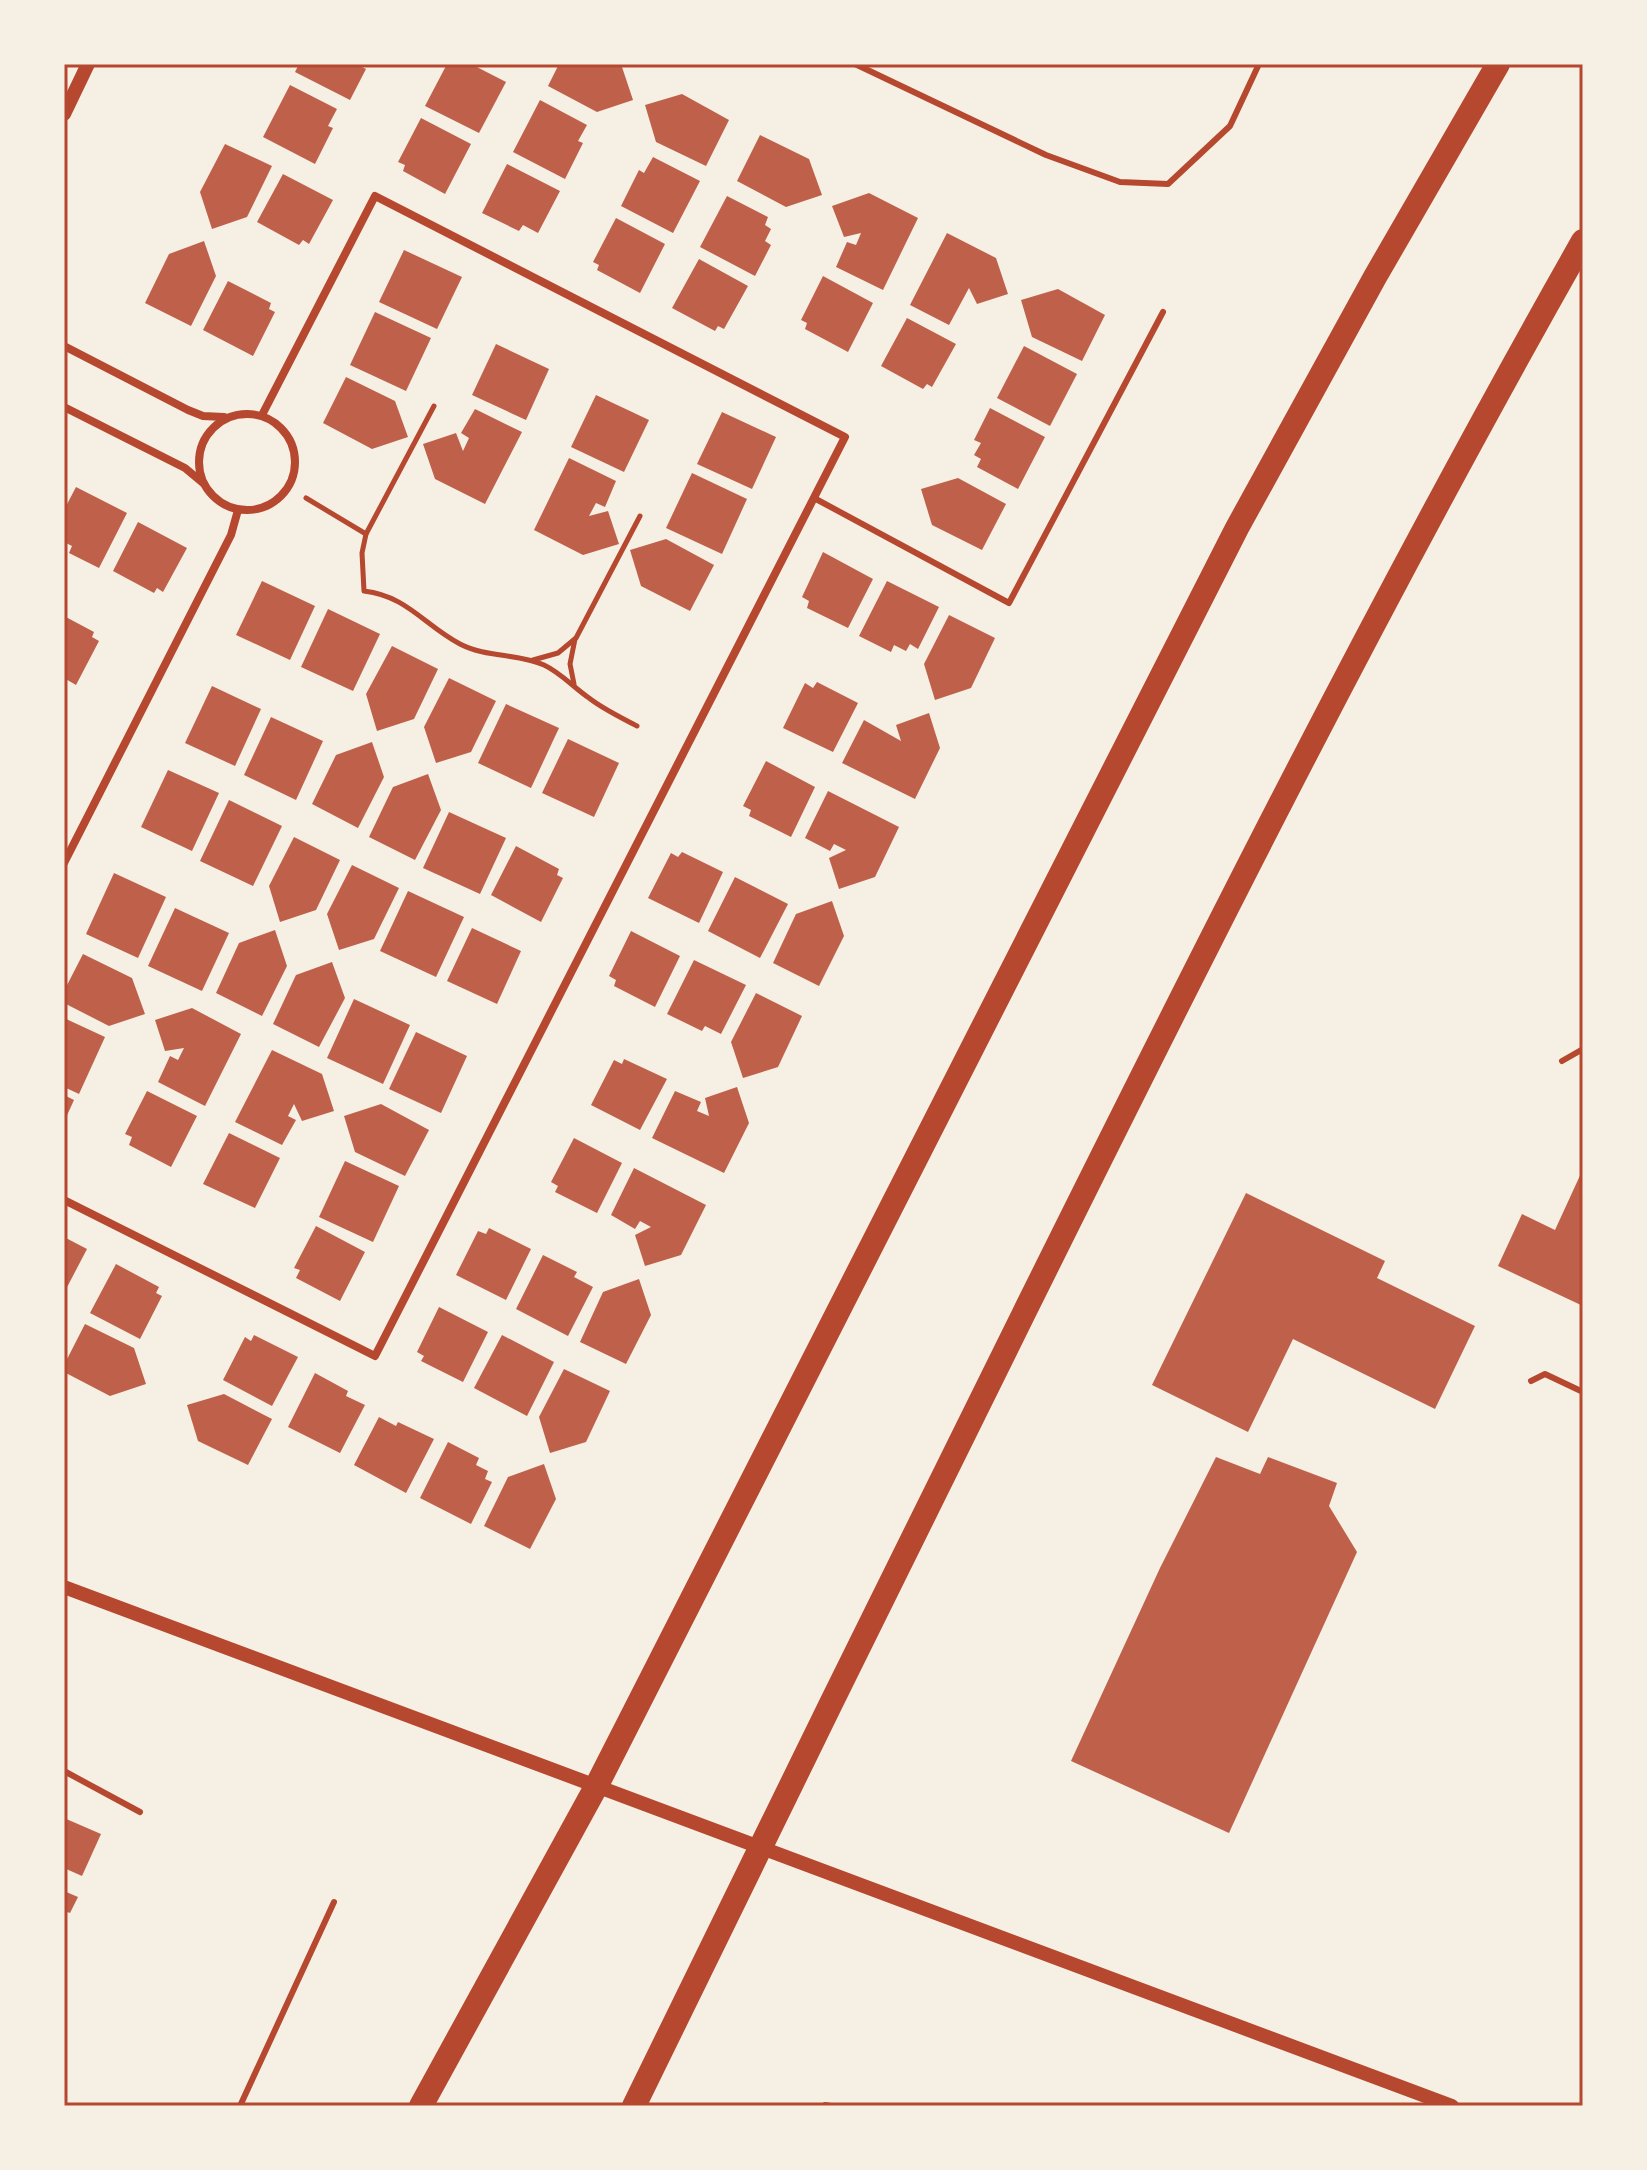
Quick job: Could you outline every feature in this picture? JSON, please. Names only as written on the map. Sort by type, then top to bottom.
[{"type":"highway","points":[[421,2106],[597,1785],[1237,528],[1375,277],[1498,64]]},
{"type":"highway","points":[[634,2106],[1191,976],[1362,645],[1583,241]]},
{"type":"street","points":[[64,114],[88,64]]},
{"type":"street","points":[[64,1200],[375,1356],[845,437],[375,196],[262,415]]},
{"type":"street","points":[[64,346],[203,416],[245,413],[262,415],[277,422],[295,450],[296,468],[291,484],[282,496],[254,510],[238,510],[224,505],[185,468],[64,407]]},
{"type":"street","points":[[203,483],[199,468],[205,437],[215,425],[229,416]]},
{"type":"street","points":[[64,863],[231,535],[238,510]]},
{"type":"street","points":[[64,1587],[1452,2106]]},
{"type":"lane","points":[[855,64],[1046,155],[1120,182],[1168,184],[1230,126],[1259,64]]},
{"type":"lane","points":[[814,498],[1009,603],[1163,312]]},
{"type":"lane","points":[[1562,1061],[1583,1049]]},
{"type":"lane","points":[[1531,1381],[1545,1374],[1583,1392]]},
{"type":"lane","points":[[64,1771],[140,1812]]},
{"type":"lane","points":[[240,2106],[334,1902]]},
{"type":"path","points":[[434,406],[366,534],[362,553],[364,591],[407,605],[444,634],[470,648],[532,660],[558,673],[596,703],[637,726]]},
{"type":"path","points":[[306,498],[366,534]]},
{"type":"path","points":[[574,685],[570,664],[576,638],[640,516]]},
{"type":"path","points":[[532,660],[558,653],[576,638]]},
{"type":"building","points":[[299,64],[361,64],[366,69],[350,100],[295,72]]},
{"type":"building","points":[[447,64],[471,64],[506,82],[479,133],[425,106]]},
{"type":"building","points":[[559,64],[621,64],[633,100],[597,112],[548,86]]},
{"type":"building","points":[[290,85],[337,109],[328,126],[333,128],[315,164],[263,137]]},
{"type":"building","points":[[682,94],[729,120],[706,166],[656,142],[645,105]]},
{"type":"building","points":[[540,100],[587,125],[578,141],[583,143],[565,179],[513,152]]},
{"type":"building","points":[[421,118],[471,144],[445,194],[403,171],[405,165],[398,162]]},
{"type":"building","points":[[760,135],[809,159],[822,195],[786,207],[737,181]]},
{"type":"building","points":[[225,144],[272,166],[247,217],[212,229],[200,192]]},
{"type":"building","points":[[653,157],[700,181],[673,233],[621,206],[639,170],[644,173]]},
{"type":"building","points":[[507,164],[560,191],[538,233],[523,225],[519,231],[482,213]]},
{"type":"building","points":[[283,174],[333,200],[309,244],[303,240],[299,245],[257,222]]},
{"type":"building","points":[[869,193],[918,218],[883,290],[836,267],[847,242],[856,245],[861,233],[844,237],[832,206]]},
{"type":"building","points":[[727,196],[768,217],[765,225],[771,229],[765,241],[771,245],[755,276],[700,247]]},
{"type":"building","points":[[616,218],[665,244],[640,293],[597,270],[599,265],[593,262]]},
{"type":"building","points":[[947,233],[996,258],[1008,294],[977,304],[969,288],[949,325],[910,305]]},
{"type":"building","points":[[204,241],[216,276],[191,326],[145,303],[169,254]]},
{"type":"building","points":[[404,250],[462,277],[437,329],[379,302]]},
{"type":"building","points":[[699,259],[748,286],[724,329],[718,326],[715,331],[672,308]]},
{"type":"building","points":[[823,276],[873,303],[848,352],[805,329],[807,323],[801,320]]},
{"type":"building","points":[[228,281],[271,303],[269,309],[275,312],[253,356],[203,330]]},
{"type":"building","points":[[1058,289],[1105,315],[1082,361],[1032,337],[1021,300]]},
{"type":"building","points":[[375,312],[431,338],[406,391],[350,365]]},
{"type":"building","points":[[907,318],[956,344],[932,387],[927,384],[923,389],[881,366]]},
{"type":"building","points":[[496,344],[549,369],[526,420],[472,395]]},
{"type":"building","points":[[1024,346],[1077,374],[1050,426],[997,398]]},
{"type":"building","points":[[346,377],[395,401],[408,437],[372,449],[323,423]]},
{"type":"building","points":[[596,395],[649,420],[624,472],[571,447]]},
{"type":"building","points":[[990,408],[1045,437],[1018,489],[977,467],[981,459],[974,455],[981,443],[974,440]]},
{"type":"building","points":[[475,409],[522,432],[485,504],[435,479],[423,444],[456,433],[463,451],[469,438],[461,433]]},
{"type":"building","points":[[722,412],[776,437],[752,489],[697,464]]},
{"type":"building","points":[[569,458],[616,481],[605,507],[596,503],[589,516],[608,511],[619,544],[583,555],[534,530]]},
{"type":"building","points":[[692,473],[747,499],[722,554],[666,528]]},
{"type":"building","points":[[958,478],[1006,504],[982,550],[932,525],[921,489]]},
{"type":"building","points":[[76,487],[127,513],[99,568],[69,553],[72,546],[64,542],[64,510]]},
{"type":"building","points":[[138,522],[187,548],[163,592],[157,588],[154,593],[113,571]]},
{"type":"building","points":[[666,539],[714,565],[690,611],[641,586],[630,550]]},
{"type":"building","points":[[823,552],[873,579],[848,628],[807,608],[809,601],[802,597]]},
{"type":"building","points":[[262,581],[315,606],[290,660],[236,635]]},
{"type":"building","points":[[887,581],[939,607],[918,649],[910,644],[906,651],[894,645],[891,652],[859,636]]},
{"type":"building","points":[[328,609],[380,634],[353,691],[301,667]]},
{"type":"building","points":[[949,615],[995,638],[971,688],[935,700],[924,664]]},
{"type":"building","points":[[64,616],[94,632],[92,637],[99,641],[76,685],[64,678]]},
{"type":"building","points":[[392,646],[438,669],[414,719],[377,731],[366,694]]},
{"type":"building","points":[[449,678],[496,701],[471,752],[436,763],[424,727]]},
{"type":"building","points":[[817,682],[858,703],[833,752],[783,728],[805,683],[813,688]]},
{"type":"building","points":[[212,686],[261,709],[235,766],[185,743]]},
{"type":"building","points":[[506,704],[559,728],[531,788],[478,763]]},
{"type":"building","points":[[929,713],[940,748],[915,799],[842,763],[864,720],[901,741],[896,725]]},
{"type":"building","points":[[271,717],[323,741],[296,800],[244,775]]},
{"type":"building","points":[[568,739],[619,763],[594,817],[542,793]]},
{"type":"building","points":[[372,742],[384,777],[358,828],[312,804],[336,755]]},
{"type":"building","points":[[766,761],[815,787],[791,837],[749,816],[751,810],[743,806]]},
{"type":"building","points":[[168,770],[219,793],[192,851],[141,827]]},
{"type":"building","points":[[428,774],[441,810],[415,860],[369,837],[393,787]]},
{"type":"building","points":[[828,791],[899,827],[875,877],[839,889],[829,858],[846,850],[834,844],[830,851],[805,838]]},
{"type":"building","points":[[229,800],[282,826],[253,886],[200,861]]},
{"type":"building","points":[[449,812],[506,838],[480,894],[423,868]]},
{"type":"building","points":[[294,837],[340,860],[316,910],[280,922],[269,886]]},
{"type":"building","points":[[516,846],[559,869],[557,875],[563,878],[541,922],[491,895]]},
{"type":"building","points":[[682,852],[723,872],[699,923],[648,898],[671,853],[678,857]]},
{"type":"building","points":[[352,865],[399,888],[374,939],[339,950],[327,914]]},
{"type":"building","points":[[114,873],[166,897],[138,958],[86,934]]},
{"type":"building","points":[[735,877],[788,904],[760,958],[708,931]]},
{"type":"building","points":[[408,891],[464,917],[436,977],[380,951]]},
{"type":"building","points":[[832,901],[844,936],[819,986],[773,963],[796,914]]},
{"type":"building","points":[[175,908],[229,933],[202,991],[148,966]]},
{"type":"building","points":[[472,928],[521,951],[497,1004],[447,981]]},
{"type":"building","points":[[275,930],[287,966],[262,1016],[216,993],[239,943]]},
{"type":"building","points":[[631,931],[680,956],[655,1007],[614,986],[616,980],[609,976]]},
{"type":"building","points":[[83,954],[132,978],[145,1014],[109,1026],[64,1003],[64,991]]},
{"type":"building","points":[[694,960],[746,985],[721,1034],[705,1026],[702,1031],[667,1014]]},
{"type":"building","points":[[332,962],[345,998],[319,1047],[273,1024],[296,975]]},
{"type":"building","points":[[756,993],[802,1016],[778,1067],[743,1078],[731,1042]]},
{"type":"building","points":[[354,999],[410,1025],[383,1084],[327,1058]]},
{"type":"building","points":[[192,1008],[241,1034],[205,1106],[158,1082],[170,1056],[178,1060],[184,1048],[165,1051],[155,1020]]},
{"type":"building","points":[[64,1018],[105,1037],[79,1094],[64,1087]]},
{"type":"building","points":[[416,1032],[467,1056],[441,1113],[389,1089]]},
{"type":"building","points":[[272,1050],[322,1074],[334,1111],[302,1121],[294,1104],[288,1116],[296,1120],[282,1145],[235,1122]]},
{"type":"building","points":[[624,1059],[667,1079],[640,1130],[591,1105],[614,1060],[622,1064]]},
{"type":"building","points":[[737,1087],[749,1123],[724,1173],[652,1138],[675,1091],[701,1102],[697,1111],[709,1116],[705,1098]]},
{"type":"building","points":[[147,1091],[197,1116],[171,1167],[129,1145],[132,1137],[125,1134]]},
{"type":"building","points":[[64,1095],[74,1100],[64,1122]]},
{"type":"building","points":[[381,1104],[429,1130],[405,1176],[355,1152],[344,1116]]},
{"type":"building","points":[[229,1133],[280,1158],[255,1208],[203,1184]]},
{"type":"building","points":[[574,1138],[622,1163],[597,1213],[555,1192],[558,1186],[551,1182]]},
{"type":"building","points":[[345,1161],[399,1186],[373,1242],[319,1217]]},
{"type":"building","points":[[634,1168],[706,1205],[681,1255],[645,1266],[635,1235],[651,1227],[640,1221],[635,1229],[611,1215]]},
{"type":"building","points":[[1583,1169],[1583,1306],[1498,1266],[1522,1214],[1555,1230]]},
{"type":"building","points":[[1246,1193],[1385,1261],[1377,1278],[1475,1326],[1435,1409],[1293,1339],[1248,1432],[1152,1385]]},
{"type":"building","points":[[316,1226],[365,1252],[340,1301],[296,1278],[300,1270],[294,1268]]},
{"type":"building","points":[[489,1228],[531,1249],[506,1300],[456,1275],[478,1231],[486,1234]]},
{"type":"building","points":[[64,1237],[87,1249],[64,1293]]},
{"type":"building","points":[[543,1255],[577,1272],[574,1277],[593,1287],[568,1336],[516,1309]]},
{"type":"building","points":[[116,1264],[159,1287],[156,1293],[162,1296],[140,1339],[90,1313]]},
{"type":"building","points":[[639,1279],[651,1315],[626,1364],[580,1342],[603,1292]]},
{"type":"building","points":[[439,1307],[488,1332],[463,1382],[421,1361],[424,1356],[417,1352]]},
{"type":"building","points":[[85,1324],[134,1348],[146,1384],[110,1396],[64,1372],[64,1365]]},
{"type":"building","points":[[254,1335],[298,1357],[272,1406],[223,1380],[245,1337],[251,1341]]},
{"type":"building","points":[[502,1335],[554,1362],[527,1416],[474,1388]]},
{"type":"building","points":[[564,1369],[610,1391],[586,1442],[550,1453],[539,1417]]},
{"type":"building","points":[[315,1373],[348,1391],[346,1396],[365,1405],[340,1453],[288,1427]]},
{"type":"building","points":[[224,1394],[272,1419],[248,1465],[198,1441],[187,1405]]},
{"type":"building","points":[[379,1417],[396,1426],[398,1422],[434,1439],[406,1493],[354,1465]]},
{"type":"building","points":[[448,1442],[479,1458],[476,1465],[488,1471],[485,1479],[492,1482],[471,1524],[420,1498]]},
{"type":"building","points":[[1216,1457],[1260,1474],[1268,1457],[1337,1483],[1329,1506],[1357,1552],[1229,1833],[1071,1761],[1160,1568]]},
{"type":"building","points":[[544,1464],[556,1499],[530,1549],[484,1526],[508,1477]]},
{"type":"building","points":[[64,1818],[101,1834],[82,1876],[64,1868]]},
{"type":"building","points":[[64,1891],[78,1897],[70,1913],[64,1911]]}]
